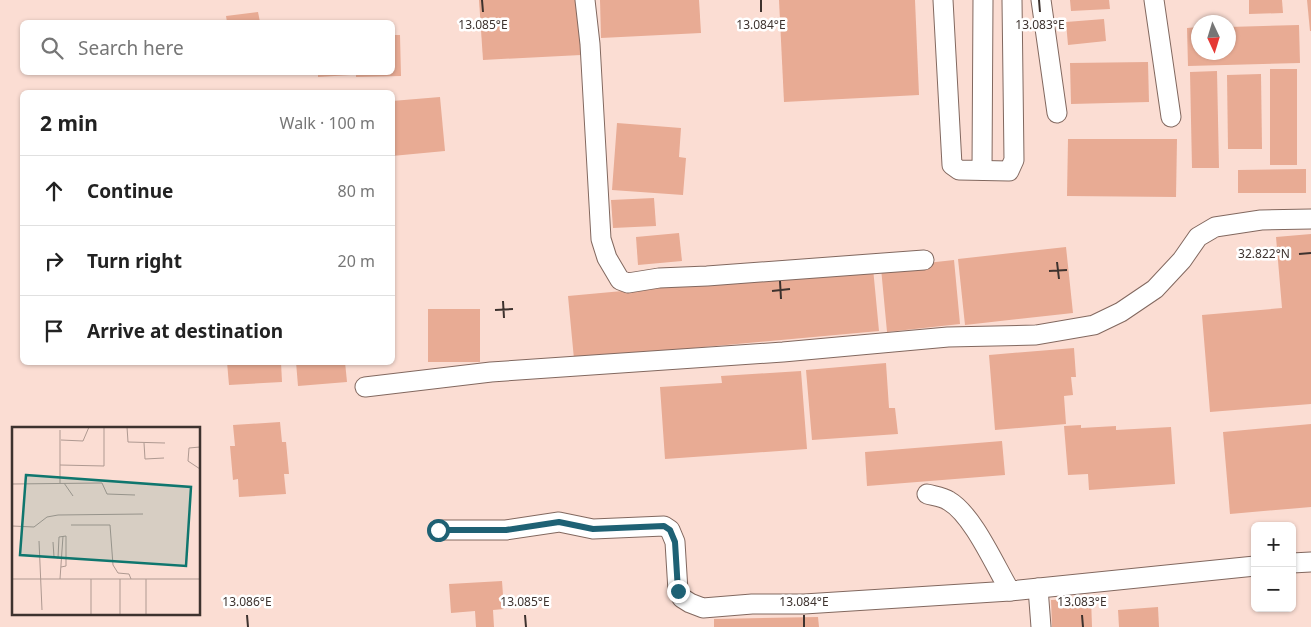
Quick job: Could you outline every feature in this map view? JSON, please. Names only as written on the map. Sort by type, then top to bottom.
[{"type":"street","points":[[585,0],[590,44],[601,239],[607,258],[620,280],[628,283],[659,278],[924,260]]},
{"type":"street","points":[[943,0],[952,165],[959,170],[1009,171],[1014,160],[1012,0]]},
{"type":"street","points":[[982,170],[983,0]]},
{"type":"street","points":[[1041,0],[1057,113]]},
{"type":"street","points":[[1154,0],[1171,117]]},
{"type":"street","points":[[365,387],[491,372],[774,353],[948,337],[1036,335],[1094,325],[1121,312],[1155,289],[1182,260],[1198,237],[1215,227],[1261,220],[1311,218]]},
{"type":"street","points":[[927,494],[949,501],[967,518],[977,531],[1010,591]]},
{"type":"street","points":[[438,530],[506,530],[559,522],[593,529],[664,526],[670,530],[675,542],[678,591],[682,598],[703,608],[752,604],[804,604],[886,600],[1010,591],[1251,566]]},
{"type":"street","points":[[1296,563],[1311,562]]},
{"type":"street","points":[[1038,588],[1041,627]]},
{"type":"building","points":[[479,0],[578,0],[581,55],[483,60]]},
{"type":"building","points":[[600,0],[699,0],[701,33],[601,38]]},
{"type":"building","points":[[779,0],[915,0],[919,95],[784,102]]},
{"type":"building","points":[[1070,0],[1109,0],[1110,9],[1071,11]]},
{"type":"building","points":[[1249,0],[1282,0],[1283,13],[1249,14]]},
{"type":"building","points":[[1307,0],[1311,0],[1311,31],[1310,31]]},
{"type":"building","points":[[258,12],[260,20],[227,20],[226,16]]},
{"type":"building","points":[[1104,19],[1106,41],[1068,45],[1066,22]]},
{"type":"building","points":[[1299,25],[1300,63],[1188,66],[1187,28],[1191,28],[1191,60],[1236,60],[1236,27]]},
{"type":"building","points":[[395,35],[400,35],[401,76],[356,77],[356,75],[395,75]]},
{"type":"building","points":[[1148,62],[1149,102],[1071,104],[1070,63]]},
{"type":"building","points":[[1270,69],[1297,69],[1297,165],[1270,165]]},
{"type":"building","points":[[1217,71],[1219,168],[1192,168],[1190,72]]},
{"type":"building","points":[[1261,74],[1262,149],[1228,149],[1227,75]]},
{"type":"building","points":[[318,75],[351,75],[318,77]]},
{"type":"building","points":[[440,97],[445,151],[395,156],[395,101]]},
{"type":"building","points":[[617,123],[681,128],[679,157],[686,158],[683,195],[612,190]]},
{"type":"building","points":[[1068,139],[1177,139],[1176,197],[1067,196]]},
{"type":"building","points":[[1306,169],[1306,193],[1238,193],[1238,170]]},
{"type":"building","points":[[654,198],[656,226],[613,228],[611,200]]},
{"type":"building","points":[[679,233],[682,261],[638,265],[636,237]]},
{"type":"building","points":[[1311,234],[1311,404],[1210,412],[1202,315],[1282,308],[1276,237]]},
{"type":"building","points":[[1066,247],[1073,313],[965,325],[958,259]]},
{"type":"building","points":[[954,260],[960,324],[887,332],[881,268]]},
{"type":"building","points":[[873,268],[879,331],[574,359],[568,296]]},
{"type":"building","points":[[428,309],[480,309],[480,362],[428,362]]},
{"type":"building","points":[[1074,348],[1076,377],[1071,377],[1073,395],[1064,396],[1066,424],[995,430],[989,355]]},
{"type":"building","points":[[886,363],[889,408],[895,408],[898,434],[812,440],[806,370]]},
{"type":"building","points":[[227,365],[281,365],[282,382],[229,385]]},
{"type":"building","points":[[296,365],[345,365],[347,382],[298,386]]},
{"type":"building","points":[[801,371],[807,449],[665,459],[660,387],[722,383],[721,376]]},
{"type":"building","points":[[280,422],[282,442],[286,442],[289,474],[284,474],[286,494],[239,497],[238,479],[233,480],[230,446],[235,446],[233,425]]},
{"type":"building","points":[[1311,424],[1311,507],[1230,514],[1223,432]]},
{"type":"building","points":[[1081,425],[1081,428],[1116,426],[1116,430],[1171,427],[1175,484],[1089,490],[1088,474],[1068,475],[1064,426]]},
{"type":"building","points":[[1002,441],[1005,475],[867,486],[865,452]]},
{"type":"building","points":[[502,581],[504,609],[493,610],[494,627],[476,627],[475,611],[451,613],[449,584]]},
{"type":"building","points":[[1091,598],[1092,627],[1052,627],[1051,600]]},
{"type":"building","points":[[1158,607],[1159,627],[1119,627],[1118,610]]},
{"type":"building","points":[[818,617],[819,627],[714,627],[714,619]]},
{"type":"route","points":[[438,530],[506,530],[559,522],[593,529],[603,527],[664,526],[670,530],[675,542],[678,591]]}]
